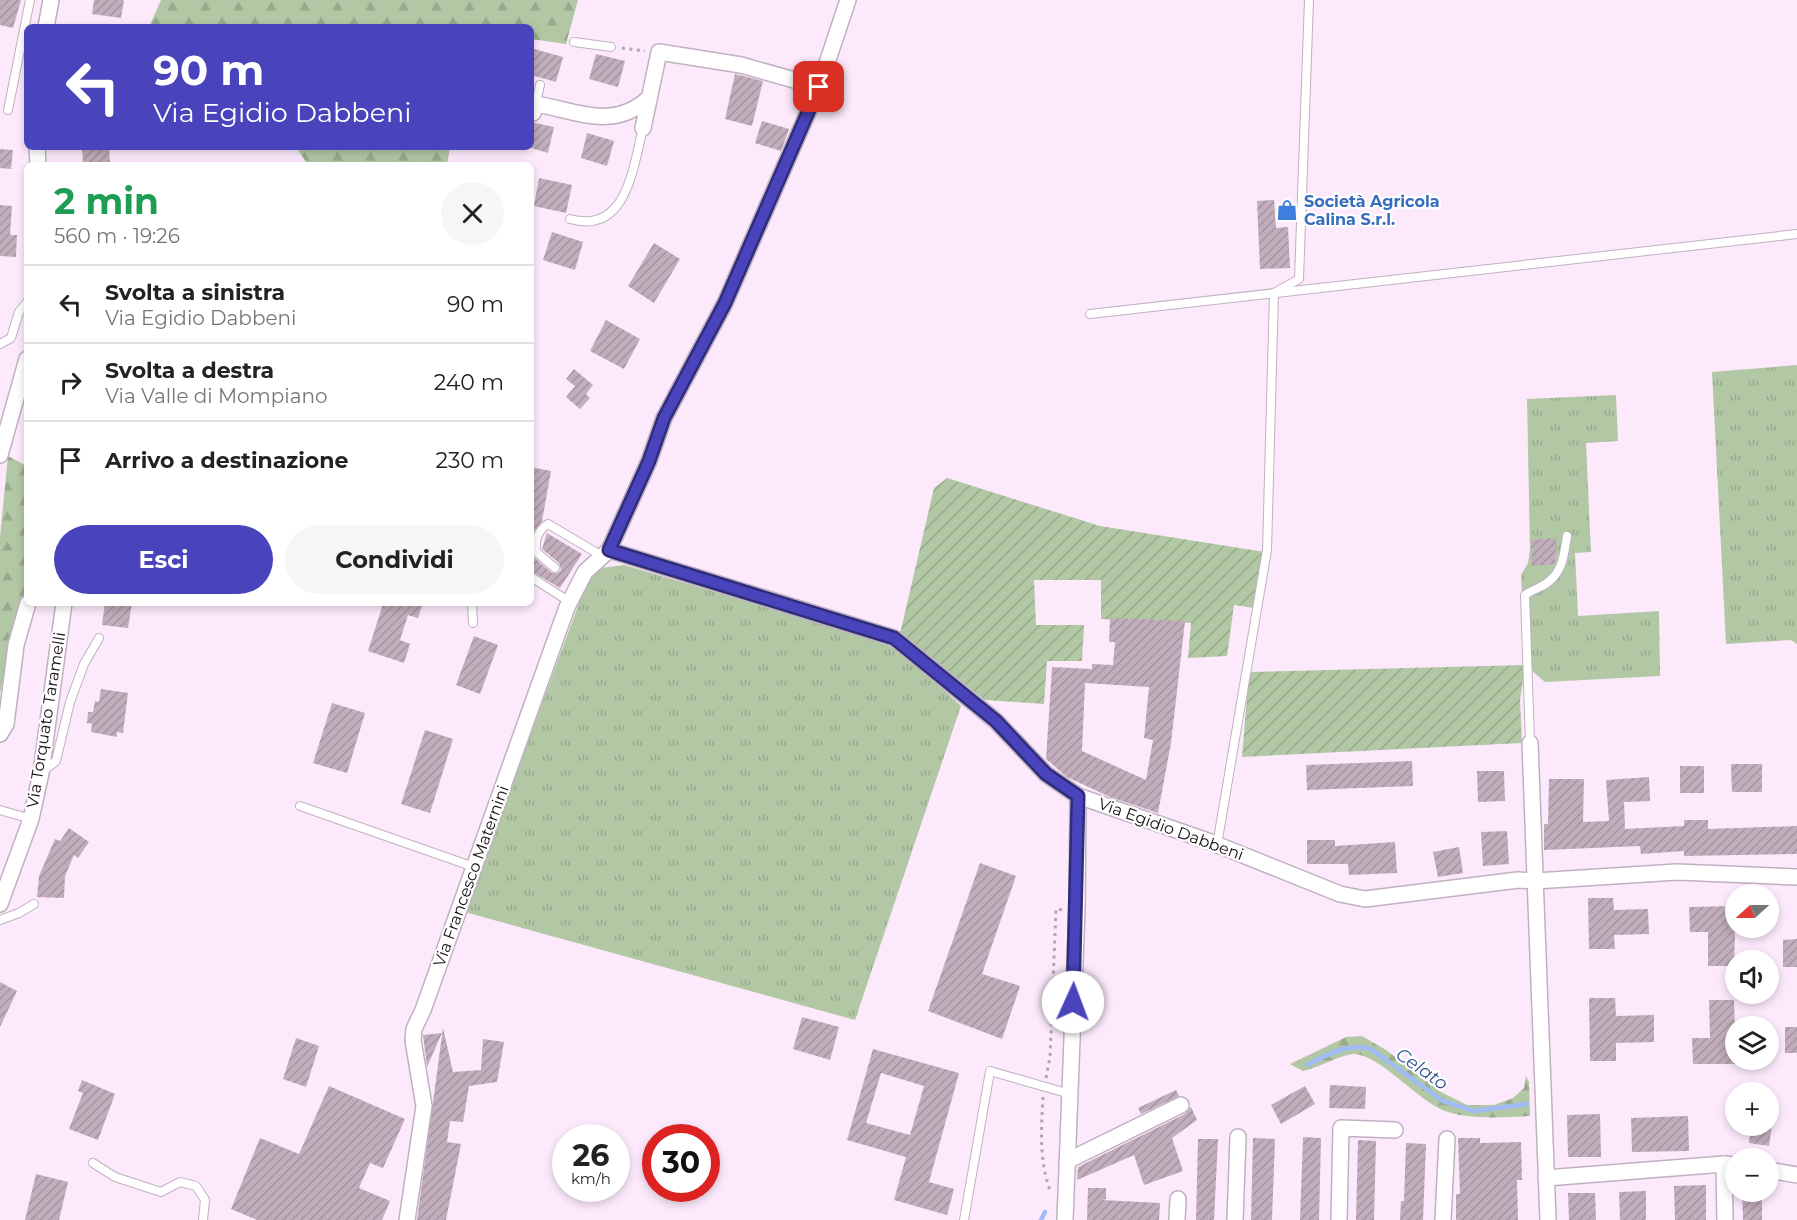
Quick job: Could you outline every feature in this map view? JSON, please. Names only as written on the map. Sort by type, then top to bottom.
[{"type":"street","points":[[47,24],[51,0]]},
{"type":"street","name":"Via Francesco Maternini","points":[[407,1220],[424,1106],[414,1052],[414,1029],[570,602],[585,572],[605,553],[649,461],[664,418],[725,303],[819,87],[848,0]]},
{"type":"street","points":[[643,128],[659,52],[741,65],[819,87]]},
{"type":"street","points":[[536,103],[587,116],[608,117],[622,116],[649,98]]},
{"type":"street","points":[[0,455],[4,431],[24,368]]},
{"type":"street","name":"Via Egidio Dabbeni","points":[[605,553],[894,638],[996,721],[1046,774],[1078,796],[1217,845],[1340,894],[1365,899],[1518,880],[1535,881],[1677,872],[1797,877]]},
{"type":"street","points":[[2,727],[16,645],[27,606]]},
{"type":"street","name":"Via Torquato Taramelli","points":[[0,904],[31,819],[41,773],[64,606]]},
{"type":"street","points":[[1530,743],[1535,881],[1540,912],[1545,1074],[1542,1093],[1548,1220]]},
{"type":"street","points":[[1065,1220],[1077,910],[1078,796]]},
{"type":"street","points":[[1067,1161],[1181,1105]]},
{"type":"street","points":[[1339,1220],[1341,1128],[1395,1130]]},
{"type":"street","points":[[1235,1220],[1238,1137]]},
{"type":"street","points":[[1443,1220],[1447,1139]]},
{"type":"street","points":[[1546,1178],[1725,1164]]},
{"type":"street","points":[[1779,1172],[1797,1175]]},
{"type":"street","points":[[1177,1220],[1178,1199]]},
{"type":"street","points":[[1725,1220],[1727,1202]]},
{"type":"lane","points":[[25,24],[30,0]]},
{"type":"lane","points":[[1274,293],[1299,279],[1309,0]]},
{"type":"lane","points":[[8,110],[24,30]]},
{"type":"lane","points":[[574,42],[610,47]]},
{"type":"lane","points":[[570,219],[585,223],[603,218],[622,203],[643,128]]},
{"type":"lane","points":[[1090,314],[1797,234]]},
{"type":"lane","points":[[1217,845],[1266,550],[1274,293]]},
{"type":"lane","points":[[0,344],[11,338],[19,312],[24,306]]},
{"type":"lane","points":[[555,568],[536,552],[535,541],[540,529],[548,524],[605,553]]},
{"type":"lane","points":[[1530,743],[1525,595],[1547,583],[1558,573],[1567,536]]},
{"type":"lane","points":[[534,579],[570,602]]},
{"type":"lane","points":[[472,606],[473,623]]},
{"type":"lane","points":[[41,773],[56,760],[70,702],[84,664],[99,638]]},
{"type":"lane","points":[[300,806],[474,867]]},
{"type":"lane","points":[[0,810],[31,819]]},
{"type":"lane","points":[[0,920],[34,904]]},
{"type":"lane","points":[[964,1220],[990,1071],[1044,1084],[1070,1094]]},
{"type":"lane","points":[[93,1162],[115,1177],[161,1192],[180,1182],[196,1186],[205,1200],[203,1220]]},
{"type":"path","points":[[610,47],[659,52]]},
{"type":"path","points":[[1053,1202],[1044,1174],[1041,1152],[1044,1084],[1050,1057],[1056,909],[1077,910]]},
{"type":"green space","points":[[161,0],[578,0],[566,44],[534,39],[534,24],[150,24]]},
{"type":"green space","points":[[298,150],[450,150],[448,162],[306,162]]},
{"type":"green space","points":[[1797,365],[1797,644],[1791,640],[1726,644],[1712,372]]},
{"type":"green space","points":[[1616,395],[1618,441],[1586,443],[1591,552],[1575,553],[1578,616],[1659,611],[1660,676],[1545,682],[1525,665],[1521,575],[1528,563],[1530,550],[1527,399]]},
{"type":"green space","points":[[8,456],[24,464],[24,594],[0,693],[0,537]]},
{"type":"green space","points":[[947,478],[1100,526],[1265,552],[1254,608],[1234,605],[1227,656],[1188,658],[1191,623],[1101,619],[1101,580],[1034,580],[1036,625],[1084,625],[1082,661],[1047,661],[1044,704],[985,700],[900,634],[934,488]]},
{"type":"green space","points":[[624,565],[884,642],[919,667],[961,706],[855,1020],[465,912],[589,576],[601,568]]},
{"type":"green space","points":[[1525,665],[1520,700],[1522,743],[1242,757],[1249,672]]},
{"type":"green space","points":[[1362,1036],[1386,1050],[1441,1092],[1467,1105],[1494,1105],[1513,1098],[1524,1088],[1526,1076],[1529,1082],[1530,1116],[1479,1117],[1448,1112],[1425,1099],[1377,1063],[1355,1054],[1343,1056],[1303,1071],[1290,1064],[1346,1037]]},
{"type":"building","points":[[0,0],[21,0],[13,28],[0,25]]},
{"type":"building","points":[[94,0],[124,0],[121,18],[92,14]]},
{"type":"building","points":[[534,49],[563,57],[556,82],[534,76]]},
{"type":"building","points":[[596,54],[625,61],[618,87],[589,79]]},
{"type":"building","points":[[735,74],[763,81],[752,126],[725,119]]},
{"type":"building","points":[[762,121],[789,129],[781,151],[755,143]]},
{"type":"building","points":[[534,123],[554,127],[548,153],[534,149]]},
{"type":"building","points":[[587,133],[614,141],[607,166],[581,158]]},
{"type":"building","points":[[0,149],[13,150],[11,169],[0,168]]},
{"type":"building","points":[[82,150],[109,150],[110,162],[83,162]]},
{"type":"building","points":[[539,178],[572,185],[566,213],[534,206]]},
{"type":"building","points":[[1274,200],[1276,228],[1288,227],[1290,268],[1260,269],[1257,201]]},
{"type":"building","points":[[0,205],[12,206],[10,235],[17,235],[16,257],[0,256]]},
{"type":"building","points":[[552,232],[583,242],[575,270],[543,260]]},
{"type":"building","points":[[654,243],[680,259],[654,303],[628,286]]},
{"type":"building","points":[[606,320],[640,339],[624,369],[590,351]]},
{"type":"building","points":[[574,369],[593,385],[586,394],[590,398],[580,409],[566,397],[575,386],[566,379]]},
{"type":"building","points":[[534,468],[551,471],[542,521],[534,533]]},
{"type":"building","points":[[547,533],[582,554],[560,588],[534,573],[534,558],[552,573],[558,573],[561,570],[559,563],[542,549]]},
{"type":"building","points":[[1556,538],[1555,564],[1532,566],[1531,540]]},
{"type":"building","points":[[105,606],[132,606],[128,628],[102,625]]},
{"type":"building","points":[[422,606],[418,618],[408,615],[400,640],[410,644],[404,663],[368,651],[382,607]]},
{"type":"building","points":[[1110,618],[1185,621],[1171,743],[1158,813],[1110,797],[1067,777],[1046,759],[1052,667],[1092,669],[1092,664],[1113,665],[1115,642],[1109,642]],"holes":[[[1085,683],[1149,687],[1144,738],[1153,740],[1146,780],[1082,751]]]},
{"type":"building","points":[[474,636],[498,645],[480,694],[456,685]]},
{"type":"building","points":[[101,689],[128,693],[123,733],[117,732],[117,737],[91,732],[92,724],[87,723],[88,712],[93,712],[95,701],[99,702]]},
{"type":"building","points":[[332,703],[365,713],[347,773],[313,763]]},
{"type":"building","points":[[425,730],[453,739],[430,813],[401,804]]},
{"type":"building","points":[[1412,761],[1413,786],[1307,790],[1306,765]]},
{"type":"building","points":[[1731,764],[1762,764],[1762,792],[1732,792]]},
{"type":"building","points":[[1680,766],[1704,766],[1704,793],[1680,793]]},
{"type":"building","points":[[1477,771],[1504,771],[1505,801],[1478,802]]},
{"type":"building","points":[[1649,777],[1650,801],[1624,802],[1625,829],[1684,826],[1684,820],[1708,820],[1708,829],[1797,826],[1797,854],[1684,856],[1684,851],[1641,854],[1640,846],[1544,850],[1544,824],[1548,824],[1549,779],[1584,779],[1583,822],[1609,821],[1606,780]]},
{"type":"building","points":[[69,828],[89,842],[78,858],[74,855],[65,876],[64,898],[37,897],[39,876],[55,839],[60,841]]},
{"type":"building","points":[[1507,831],[1509,864],[1483,866],[1481,832]]},
{"type":"building","points":[[1307,840],[1335,840],[1335,846],[1395,842],[1397,873],[1349,875],[1348,864],[1307,864]]},
{"type":"building","points":[[1459,847],[1463,873],[1438,877],[1433,852]]},
{"type":"building","points":[[980,863],[1016,876],[982,974],[1020,986],[1002,1039],[928,1011]]},
{"type":"building","points":[[1588,898],[1613,898],[1614,910],[1648,909],[1649,934],[1614,935],[1615,949],[1589,949]]},
{"type":"building","points":[[1725,906],[1725,938],[1735,938],[1735,950],[1725,950],[1725,966],[1708,966],[1708,932],[1690,932],[1689,907]]},
{"type":"building","points":[[1797,939],[1797,967],[1783,967],[1783,940]]},
{"type":"building","points":[[0,982],[17,991],[0,1027]]},
{"type":"building","points":[[1589,998],[1615,998],[1616,1016],[1654,1015],[1654,1042],[1616,1043],[1616,1061],[1590,1061]]},
{"type":"building","points":[[1709,1000],[1725,1000],[1725,1004],[1734,1004],[1734,1016],[1725,1016],[1725,1064],[1693,1064],[1692,1038],[1710,1038]]},
{"type":"building","points":[[802,1017],[839,1027],[830,1060],[793,1049]]},
{"type":"building","points":[[1785,1027],[1797,1027],[1797,1053],[1785,1053]]},
{"type":"building","points":[[443,1028],[453,1072],[481,1070],[483,1039],[504,1042],[497,1082],[469,1086],[463,1122],[450,1121],[447,1142],[461,1144],[446,1220],[417,1220]]},
{"type":"building","points":[[442,1033],[427,1067],[423,1035]]},
{"type":"building","points":[[296,1038],[319,1046],[306,1087],[283,1079]]},
{"type":"building","points":[[873,1049],[959,1073],[929,1182],[954,1189],[947,1215],[894,1200],[906,1157],[847,1140]],"holes":[[[881,1073],[924,1086],[910,1135],[866,1123]]]},
{"type":"building","points":[[82,1080],[115,1094],[98,1140],[69,1129],[83,1093],[78,1091]]},
{"type":"building","points":[[1330,1085],[1366,1087],[1365,1109],[1329,1108]]},
{"type":"building","points":[[329,1086],[405,1119],[383,1168],[370,1163],[359,1188],[390,1201],[382,1220],[257,1220],[231,1209],[260,1138],[299,1154]]},
{"type":"building","points":[[1305,1086],[1315,1104],[1281,1124],[1271,1105]]},
{"type":"building","points":[[1176,1090],[1179,1096],[1141,1114],[1138,1108]]},
{"type":"building","points":[[1191,1107],[1197,1120],[1172,1138],[1183,1171],[1144,1185],[1134,1155],[1077,1180],[1078,1167],[1185,1114]]},
{"type":"building","points":[[1600,1114],[1601,1157],[1568,1157],[1567,1115]]},
{"type":"building","points":[[1688,1116],[1689,1151],[1632,1152],[1631,1118]]},
{"type":"building","points":[[1750,1136],[1770,1136],[1769,1146],[1749,1143]]},
{"type":"building","points":[[1303,1137],[1321,1138],[1319,1220],[1300,1220]]},
{"type":"building","points":[[1253,1138],[1275,1139],[1272,1220],[1251,1220]]},
{"type":"building","points":[[1458,1138],[1480,1138],[1480,1143],[1521,1142],[1522,1180],[1517,1180],[1518,1220],[1456,1220],[1456,1194],[1460,1194]]},
{"type":"building","points":[[1198,1139],[1218,1139],[1214,1220],[1196,1220]]},
{"type":"building","points":[[1358,1140],[1376,1141],[1374,1220],[1356,1220]]},
{"type":"building","points":[[1406,1143],[1426,1144],[1423,1220],[1400,1220],[1401,1201],[1404,1201]]},
{"type":"building","points":[[36,1174],[68,1182],[59,1220],[25,1220]]},
{"type":"building","points":[[1706,1185],[1706,1220],[1675,1220],[1674,1186]]},
{"type":"building","points":[[1088,1188],[1106,1188],[1106,1199],[1102,1200],[1160,1203],[1159,1220],[1087,1220]]},
{"type":"building","points":[[1646,1191],[1646,1220],[1620,1220],[1619,1192]]},
{"type":"building","points":[[1568,1193],[1595,1193],[1596,1220],[1569,1220]]},
{"type":"building","points":[[1742,1202],[1762,1202],[1762,1220],[1743,1220]]},
{"type":"waterway","name":"Celato","points":[[1307,1065],[1346,1049],[1354,1047],[1371,1049],[1443,1101],[1474,1111],[1527,1104]]},
{"type":"waterway","name":"Celato","points":[[1041,1220],[1045,1212]]},
{"type":"place","name":"Società Agricola Calina S.r.l.","points":[[1287,210]]},
{"type":"route","points":[[819,87],[788,163],[725,303],[664,418],[649,461],[609,550],[894,638],[996,721],[1046,774],[1078,796],[1073,1002]]}]
